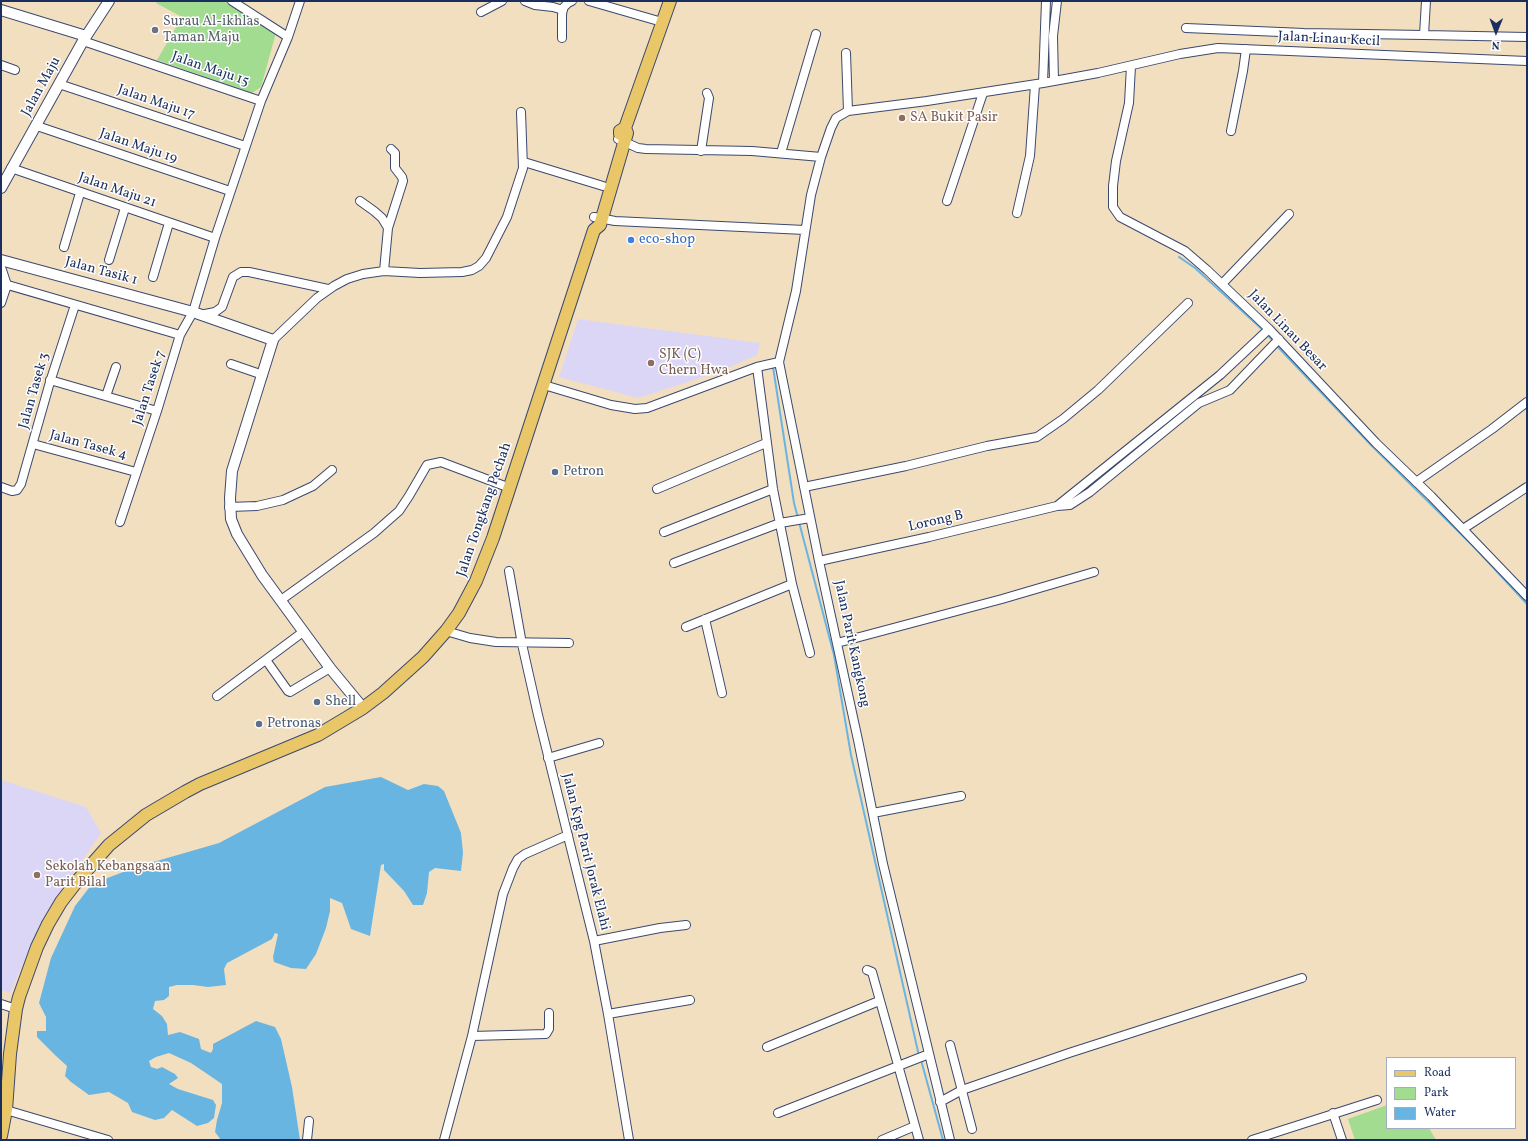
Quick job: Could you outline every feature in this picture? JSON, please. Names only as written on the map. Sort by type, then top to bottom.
[{"type":"main road","name":"Jalan Tongkang Pechah","points":[[598,218],[603,186],[621,141],[627,133],[625,128],[670,1]]},
{"type":"main road","name":"Jalan Tongkang Pechah","points":[[1,1136],[16,1009],[31,961],[48,924],[78,880],[109,845],[146,815],[185,792],[246,764],[318,735],[363,708],[418,662],[446,631],[459,613],[479,575],[510,488],[594,230],[592,224],[598,218],[621,141]]},
{"type":"street","name":"Jalan Maju","points":[[1,188],[11,168],[37,126],[59,84],[109,1]]},
{"type":"street","points":[[232,1],[288,38]]},
{"type":"street","name":"Jalan Tasek 7","points":[[120,522],[157,411],[180,335],[197,314],[215,238],[230,191],[261,101],[288,38],[300,1]]},
{"type":"street","points":[[481,12],[502,1]]},
{"type":"street","points":[[525,1],[534,5],[563,10]]},
{"type":"street","points":[[562,38],[563,10],[568,3],[572,1]]},
{"type":"street","points":[[589,1],[662,22]]},
{"type":"street","points":[[1018,213],[1030,156],[1039,84],[1046,1]]},
{"type":"street","points":[[1054,81],[1054,36],[1057,1]]},
{"type":"street","points":[[1424,35],[1426,1]]},
{"type":"street","points":[[1,10],[85,39]]},
{"type":"street","points":[[1186,28],[1304,33],[1527,37]]},
{"type":"street","points":[[781,153],[816,34]]},
{"type":"street","name":"Jalan Maju 15","points":[[85,39],[261,101]]},
{"type":"street","name":"Jalan Linau Kecil","points":[[848,110],[983,93],[1039,84],[1131,66],[1180,54],[1218,48],[1527,61]]},
{"type":"street","points":[[1231,131],[1244,71],[1246,49]]},
{"type":"street","points":[[544,384],[611,405],[635,409],[647,408],[757,367],[779,362],[796,291],[811,195],[821,158],[836,118],[848,110],[846,54]]},
{"type":"street","points":[[1,65],[14,70]]},
{"type":"street","name":"Jalan Linau Besar","points":[[1131,66],[1129,103],[1116,161],[1113,186],[1114,207],[1120,217],[1185,251],[1222,284],[1267,331],[1275,344],[1416,482],[1527,596]]},
{"type":"street","name":"Jalan Maju 17","points":[[59,84],[245,146]]},
{"type":"street","points":[[701,151],[709,98],[707,92]]},
{"type":"street","points":[[947,201],[983,93]]},
{"type":"street","points":[[363,708],[303,632],[262,575],[237,534],[233,526],[230,507],[232,471],[273,340],[317,298],[328,289],[346,279],[362,274],[384,271],[420,273],[462,272],[472,270],[479,266],[486,258],[507,217],[523,168],[524,162],[522,153],[521,112]]},
{"type":"street","name":"Jalan Maju 19","points":[[37,126],[230,191]]},
{"type":"street","points":[[621,141],[646,149],[752,151],[821,158]]},
{"type":"street","points":[[384,271],[388,228],[403,181],[402,177],[395,168],[394,153],[391,149]]},
{"type":"street","points":[[524,162],[603,186]]},
{"type":"street","name":"Jalan Maju 21","points":[[11,168],[80,193],[215,238]]},
{"type":"street","points":[[64,247],[80,193]]},
{"type":"street","points":[[360,201],[374,210],[382,218],[388,228]]},
{"type":"street","points":[[109,260],[124,208]]},
{"type":"street","points":[[1222,284],[1289,214]]},
{"type":"street","points":[[598,218],[805,230]]},
{"type":"street","points":[[154,277],[169,223]]},
{"type":"street","name":"Jalan Tasik 1","points":[[1,260],[197,314],[273,340]]},
{"type":"street","points":[[1,267],[4,284],[1,303]]},
{"type":"street","points":[[197,314],[215,312],[222,307],[233,277],[240,272],[249,272],[328,289]]},
{"type":"street","points":[[4,284],[180,335]]},
{"type":"street","points":[[804,486],[906,466],[987,446],[1037,437],[1063,419],[1098,390],[1188,303]]},
{"type":"street","name":"Jalan Tasek 3","points":[[1,488],[12,491],[16,490],[21,484],[50,380],[75,305]]},
{"type":"street","points":[[1087,489],[1220,375],[1267,331]]},
{"type":"street","points":[[1087,489],[1199,403],[1230,390],[1275,344]]},
{"type":"street","name":"Jalan Parit Kangkong","points":[[779,362],[804,486],[807,518],[819,560],[926,1055],[950,1140]]},
{"type":"street","points":[[231,364],[263,375]]},
{"type":"street","points":[[106,396],[116,367]]},
{"type":"street","points":[[757,367],[773,489],[792,584],[810,653]]},
{"type":"street","points":[[50,380],[157,411]]},
{"type":"street","points":[[1416,482],[1492,429],[1527,402]]},
{"type":"street","points":[[657,489],[766,443]]},
{"type":"street","name":"Jalan Tasek 4","points":[[33,444],[136,472]]},
{"type":"street","points":[[281,600],[374,533],[399,511],[427,465],[441,462],[510,488]]},
{"type":"street","points":[[230,507],[257,506],[283,500],[313,486],[332,470]]},
{"type":"street","points":[[1463,529],[1527,487]]},
{"type":"street","points":[[664,532],[773,489]]},
{"type":"street","name":"Lorong B","points":[[819,560],[929,537],[1057,506],[1087,489]]},
{"type":"street","points":[[674,563],[780,523],[807,518]]},
{"type":"street","name":"Jalan Kpg Parit Jorak Elahi","points":[[509,571],[522,644],[548,758],[597,940],[612,1014],[629,1140]]},
{"type":"street","points":[[837,643],[1002,599],[1094,572]]},
{"type":"street","points":[[686,627],[792,584]]},
{"type":"street","points":[[705,619],[722,693]]},
{"type":"street","points":[[446,631],[470,638],[496,642],[522,644],[569,643]]},
{"type":"street","points":[[218,696],[303,632]]},
{"type":"street","points":[[266,660],[290,692],[330,668]]},
{"type":"street","points":[[548,758],[599,743]]},
{"type":"street","points":[[873,814],[962,796]]},
{"type":"street","points":[[444,1140],[472,1036],[503,894],[513,868],[518,859],[525,854],[568,835]]},
{"type":"street","points":[[597,940],[660,928],[686,925]]},
{"type":"street","points":[[867,970],[872,972],[897,1067],[919,1140]]},
{"type":"street","points":[[940,1102],[962,1090],[1068,1053],[1302,978]]},
{"type":"street","points":[[612,1014],[690,1000]]},
{"type":"street","points":[[767,1047],[879,1000]]},
{"type":"street","points":[[1,1004],[16,1009]]},
{"type":"street","points":[[472,1036],[546,1034],[550,1029],[549,1013]]},
{"type":"street","points":[[950,1045],[972,1129]]},
{"type":"street","points":[[778,1113],[926,1055]]},
{"type":"street","points":[[1252,1140],[1377,1100]]},
{"type":"street","points":[[1333,1113],[1342,1140]]},
{"type":"street","points":[[4,1114],[108,1140]]},
{"type":"street","points":[[307,1140],[309,1121]]},
{"type":"street","points":[[882,1140],[915,1126]]},
{"type":"shaded area","name":"SJK (C) Chern Hwa","points":[[578,319],[760,343],[757,355],[719,372],[638,398],[559,377]]},
{"type":"shaded area","name":"Sekolah Kebangsaan Parit Bilal","points":[[1,780],[86,807],[101,833],[44,916],[10,993],[1,990]]},
{"type":"green space","points":[[158,1],[228,1],[276,33],[261,87],[252,93],[157,60],[182,17],[156,3]]},
{"type":"green space","points":[[1386,1105],[1386,1129],[1430,1129],[1436,1140],[1355,1140],[1348,1119]]},
{"type":"water","points":[[381,777],[408,790],[424,784],[438,786],[444,791],[461,833],[463,853],[461,871],[435,868],[429,872],[427,893],[423,905],[413,905],[404,891],[384,870],[384,864],[381,865],[370,936],[351,929],[342,903],[330,898],[330,911],[326,928],[316,954],[306,969],[291,968],[274,962],[273,957],[278,934],[275,933],[272,939],[227,963],[224,969],[226,985],[208,987],[177,985],[169,987],[169,996],[164,1000],[155,1001],[153,1009],[162,1016],[167,1024],[168,1035],[180,1032],[199,1039],[201,1049],[211,1053],[213,1044],[256,1021],[275,1027],[281,1039],[292,1087],[300,1140],[221,1140],[215,1132],[222,1103],[222,1084],[191,1063],[169,1053],[149,1061],[151,1067],[157,1069],[162,1067],[175,1074],[178,1078],[169,1084],[178,1089],[213,1100],[216,1105],[214,1118],[208,1123],[197,1126],[172,1110],[164,1118],[155,1120],[132,1112],[128,1103],[109,1092],[89,1095],[65,1076],[67,1066],[37,1037],[37,1031],[46,1031],[46,1017],[39,1003],[51,958],[75,906],[92,884],[136,867],[219,843],[325,787]]},
{"type":"waterway","points":[[1179,257],[1195,268],[1264,331]]},
{"type":"waterway","points":[[1267,334],[1273,341]]},
{"type":"waterway","points":[[1276,345],[1372,446],[1475,548],[1527,604]]},
{"type":"waterway","points":[[773,367],[794,503],[798,518]]},
{"type":"waterway","points":[[799,522],[834,655],[851,755],[919,1056]]},
{"type":"waterway","points":[[921,1060],[943,1140]]},
{"type":"place","name":"Surau Al-ikhlas Taman Maju","points":[[155,30]]},
{"type":"place","name":"SA Bukit Pasir","points":[[902,118]]},
{"type":"place","name":"eco-shop","points":[[631,240]]},
{"type":"place","name":"SJK (C) Chern Hwa","points":[[651,363]]},
{"type":"place","name":"Petron","points":[[555,472]]},
{"type":"place","name":"Shell","points":[[317,702]]},
{"type":"place","name":"Petronas","points":[[259,724]]},
{"type":"place","name":"Sekolah Kebangsaan Parit Bilal","points":[[37,875]]}]
